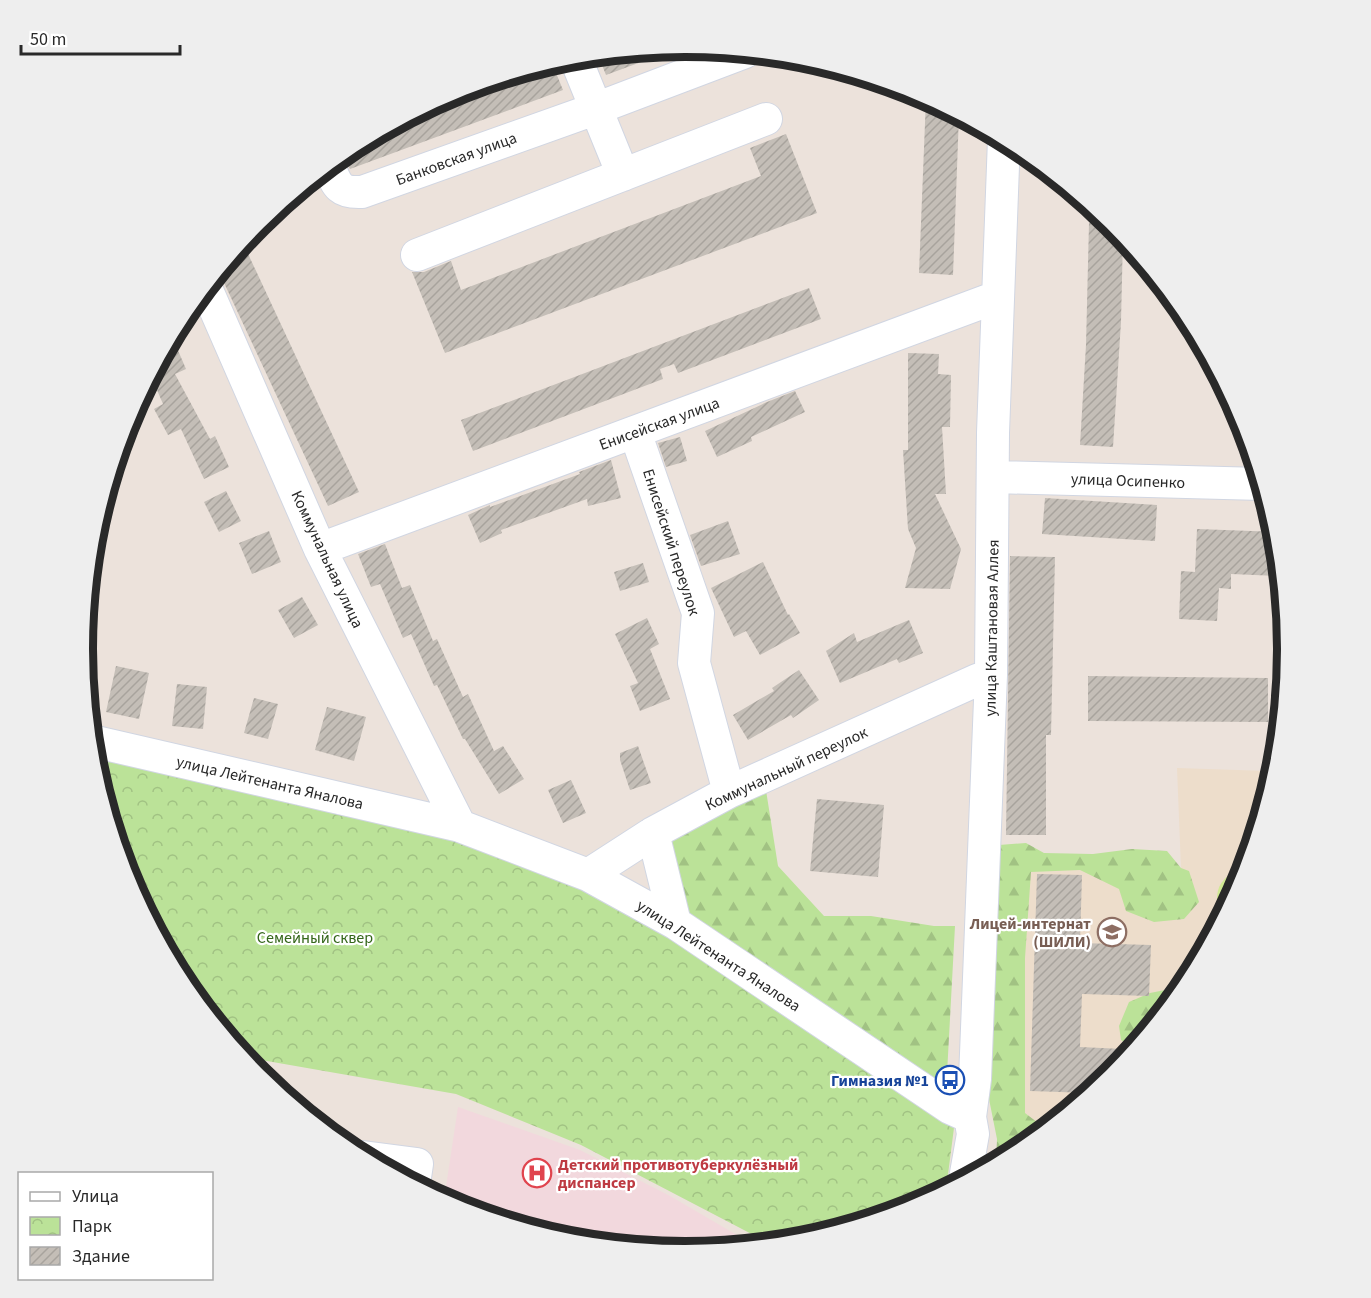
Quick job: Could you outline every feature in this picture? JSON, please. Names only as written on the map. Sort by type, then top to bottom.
[{"type":"street","name":"Банковская улица","points":[[332,174],[337,185],[348,192],[362,192],[595,109],[728,58]]},
{"type":"street","points":[[579,67],[623,174]]},
{"type":"street","points":[[417,255],[766,118]]},
{"type":"street","name":"улица Каштановая Аллея","points":[[967,1170],[973,1134],[971,1121],[975,1079],[992,675],[997,297],[1004,150]]},
{"type":"street","name":"Коммунальная улица","points":[[210,297],[320,549],[460,825]]},
{"type":"street","name":"Енисейская улица","points":[[320,549],[997,297]]},
{"type":"street","name":"Енисейский переулок","points":[[635,432],[698,613],[694,663],[729,792]]},
{"type":"street","name":"улица Осипенко","points":[[994,477],[1253,484]]},
{"type":"street","name":"Коммунальный переулок","points":[[588,874],[653,833],[729,792],[992,675]]},
{"type":"street","name":"улица Лейтенанта Яналова","points":[[102,743],[460,825],[588,874],[675,923],[971,1121]]},
{"type":"street","points":[[653,833],[675,923]]},
{"type":"street","points":[[386,1160],[417,1164],[415,1176]]},
{"type":"shaded area","name":"Лицей-интернат (ШИЛИ)","points":[[1177,768],[1264,771],[1246,839],[1216,911],[1178,978],[1131,1039],[1076,1094],[1046,1119],[997,1152],[1014,865],[1181,868]]},
{"type":"shaded area","name":"Детский противотуберкулёзный диспансер","points":[[458,1107],[580,1150],[670,1196],[742,1238],[647,1240],[570,1230],[495,1210],[446,1190]]},
{"type":"green space","name":"Семейный сквер","points":[[103,753],[457,835],[614,902],[955,1120],[947,1180],[876,1210],[801,1230],[757,1237],[581,1145],[456,1094],[259,1060],[240,1039],[193,978],[155,911],[125,839]]},
{"type":"green space","points":[[765,784],[778,866],[824,916],[871,916],[934,926],[955,926],[947,1074],[938,1087],[683,920],[661,838]]},
{"type":"green space","points":[[1026,843],[1044,853],[1093,854],[1132,849],[1167,851],[1181,868],[1189,871],[1199,902],[1184,919],[1154,922],[1126,911],[1119,889],[1080,870],[1031,872],[1025,958],[1025,1113],[1039,1124],[996,1153],[997,1139],[987,1089],[999,845]]},
{"type":"green space","points":[[1233,872],[1217,909],[1219,888]]},
{"type":"green space","points":[[1170,989],[1127,1044],[1121,1040],[1119,1026],[1129,1002],[1150,993]]},
{"type":"building","points":[[652,58],[606,75],[601,63]]},
{"type":"building","points":[[555,71],[563,90],[350,169],[347,164],[389,136],[424,118],[495,88]]},
{"type":"building","points":[[926,108],[959,124],[953,275],[919,273]]},
{"type":"building","points":[[786,134],[817,213],[445,353],[412,272],[424,272],[451,261],[461,290],[761,176],[750,148]]},
{"type":"building","points":[[1089,223],[1097,223],[1123,250],[1121,322],[1113,447],[1080,445],[1086,345]]},
{"type":"building","points":[[247,252],[359,492],[328,506],[223,280]]},
{"type":"building","points":[[809,288],[821,319],[678,373],[674,364],[660,369],[663,379],[473,451],[461,420]]},
{"type":"building","points":[[176,348],[186,369],[175,374],[210,439],[215,436],[229,467],[204,479],[181,429],[168,435],[154,409],[163,404],[155,386]]},
{"type":"building","points":[[908,353],[939,354],[938,374],[951,375],[950,427],[942,427],[946,494],[935,494],[961,549],[950,589],[905,588],[916,548],[908,529],[903,450],[908,450]]},
{"type":"building","points":[[795,391],[805,412],[751,437],[752,441],[717,457],[705,431]]},
{"type":"building","points":[[680,437],[687,461],[666,467],[658,443]]},
{"type":"building","points":[[611,460],[621,498],[588,506],[587,499],[501,530],[502,533],[480,543],[468,515],[490,505],[490,507],[580,474],[579,472]]},
{"type":"building","points":[[226,491],[241,521],[219,532],[204,502]]},
{"type":"building","points":[[1045,498],[1157,505],[1155,541],[1042,534]]},
{"type":"building","points":[[728,521],[740,554],[701,566],[690,535]]},
{"type":"building","points":[[1197,529],[1265,532],[1272,576],[1231,574],[1231,589],[1219,588],[1217,621],[1179,619],[1181,571],[1195,572]]},
{"type":"building","points":[[269,531],[281,562],[252,574],[239,543]]},
{"type":"building","points":[[385,544],[402,588],[410,585],[433,641],[437,639],[463,697],[468,694],[494,751],[503,746],[524,779],[499,794],[463,739],[437,685],[434,686],[411,634],[403,638],[380,584],[371,587],[358,554]]},
{"type":"building","points":[[1010,556],[1055,557],[1051,735],[1046,735],[1046,835],[1006,835]]},
{"type":"building","points":[[763,562],[788,615],[800,633],[760,655],[746,631],[734,637],[711,588]]},
{"type":"building","points":[[643,563],[649,582],[620,591],[614,572]]},
{"type":"building","points":[[302,597],[318,625],[294,638],[278,610]]},
{"type":"building","points":[[647,618],[659,644],[650,649],[670,699],[640,711],[630,686],[638,683],[615,634]]},
{"type":"building","points":[[909,620],[923,653],[899,663],[897,659],[840,683],[826,651],[854,633],[857,642]]},
{"type":"building","points":[[116,666],[149,673],[139,719],[106,712]]},
{"type":"building","points":[[799,670],[819,700],[793,718],[791,715],[748,740],[733,715],[774,691],[772,688]]},
{"type":"building","points":[[1088,676],[1268,678],[1268,722],[1088,721]]},
{"type":"building","points":[[177,684],[207,687],[203,729],[172,726]]},
{"type":"building","points":[[254,698],[278,704],[268,739],[244,733]]},
{"type":"building","points":[[327,707],[366,717],[354,761],[315,750]]},
{"type":"building","points":[[638,746],[651,783],[630,790],[620,760],[620,753]]},
{"type":"building","points":[[571,780],[586,813],[563,823],[548,790]]},
{"type":"building","points":[[817,799],[884,805],[878,877],[810,871]]},
{"type":"building","points":[[1037,874],[1082,875],[1080,943],[1151,945],[1149,996],[1082,994],[1080,1047],[1122,1049],[1078,1093],[1030,1091]]},
{"type":"place","name":"Лицей-интернат (ШИЛИ)","points":[[1112,932]]},
{"type":"place","name":"Гимназия №1","points":[[950,1080]]},
{"type":"place","name":"Детский противотуберкулёзный диспансер","points":[[537,1173]]}]
